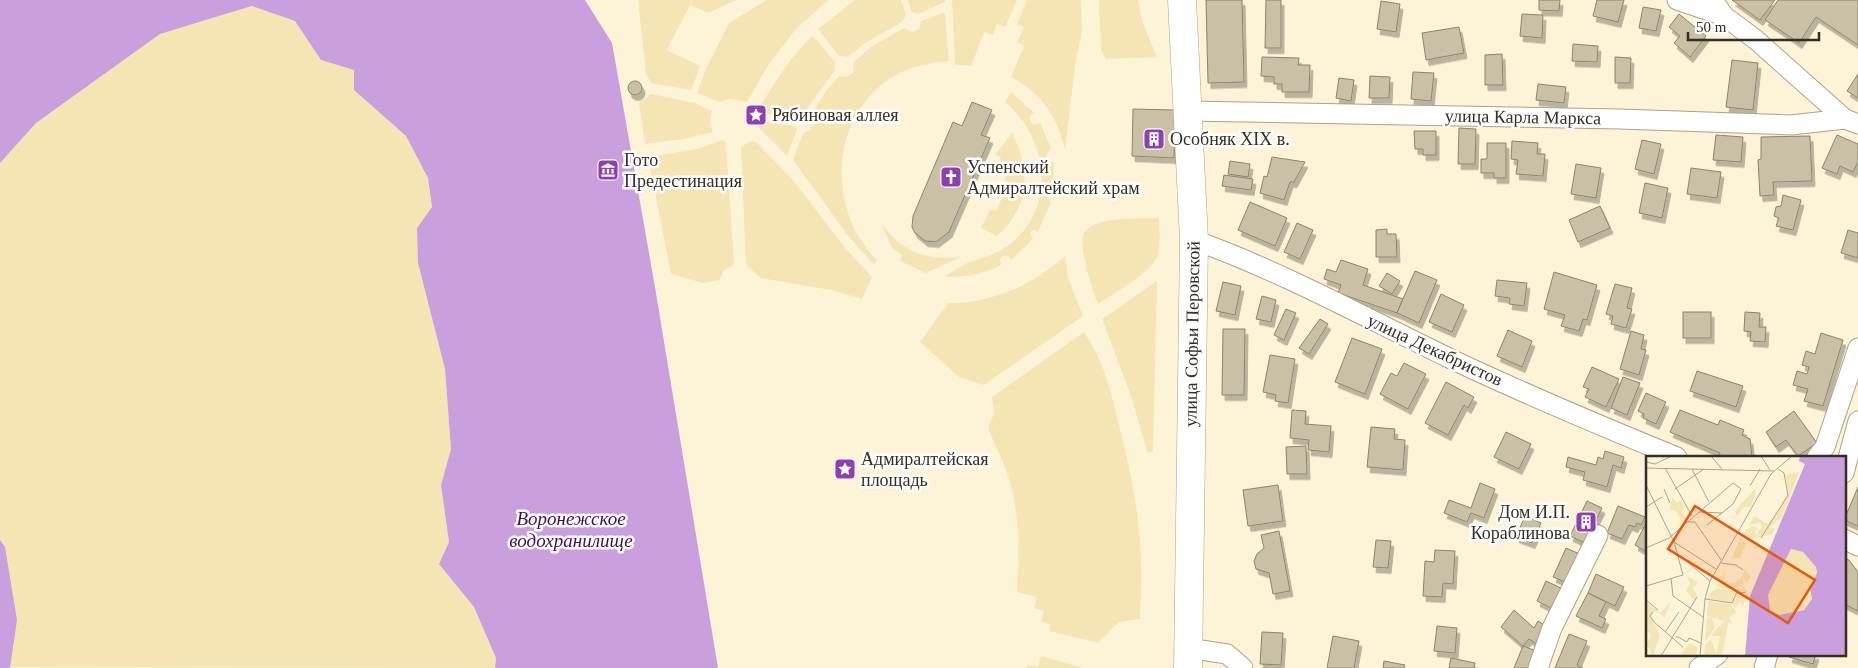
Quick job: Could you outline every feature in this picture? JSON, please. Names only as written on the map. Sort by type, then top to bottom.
[{"type":"main road","name":"улица Софьи Перовской","points":[[1182,0],[1194,240],[1188,658]]},
{"type":"street","points":[[1678,0],[1724,16],[1755,39],[1851,122]]},
{"type":"street","points":[[1713,0],[1724,16]]},
{"type":"street","name":"улица Карла Маркса","points":[[1187,111],[1601,119],[1791,125],[1851,122]]},
{"type":"street","name":"улица Декабристов","points":[[1194,240],[1244,258],[1453,360],[1585,419],[1675,456]]},
{"type":"street","points":[[1818,456],[1825,447],[1858,348]]},
{"type":"street","points":[[1846,465],[1858,420]]},
{"type":"street","points":[[1538,668],[1552,628],[1598,535]]},
{"type":"street","points":[[1846,540],[1858,546]]},
{"type":"street","points":[[1188,658],[1226,654],[1242,668]]},
{"type":"street","points":[[1699,668],[1715,656]]},
{"type":"shaded area","points":[[638,0],[736,0],[708,13],[690,5],[667,50],[700,66],[691,90],[651,83],[646,74]]},
{"type":"shaded area","points":[[767,0],[828,0],[796,29],[767,67],[747,102],[729,99],[719,102],[697,93],[706,69],[729,23]]},
{"type":"shaded area","points":[[855,0],[901,0],[906,15],[902,22],[865,43],[848,57],[838,55],[818,29]]},
{"type":"shaded area","points":[[908,0],[945,0],[945,2],[918,14],[911,11]]},
{"type":"shaded area","points":[[952,0],[1017,0],[1005,27],[997,24],[993,35],[984,32],[971,66],[955,65]]},
{"type":"shaded area","points":[[1027,0],[1081,0],[1082,30],[1075,67],[1065,150],[1057,126],[1047,107],[1032,91],[1011,77],[1024,46],[1017,42],[1024,27],[1017,24]]},
{"type":"shaded area","points":[[1099,0],[1138,0],[1142,21],[1157,57],[1106,59],[1101,50]]},
{"type":"shaded area","points":[[253,6],[295,21],[321,60],[354,70],[354,90],[406,136],[428,178],[432,208],[417,228],[418,263],[445,369],[451,449],[441,485],[449,542],[439,564],[474,607],[496,658],[495,668],[9,667],[5,547],[0,540],[0,163],[36,123],[160,34]]},
{"type":"shaded area","points":[[943,13],[945,14],[949,61],[921,66],[894,76],[873,93],[857,114],[847,138],[842,164],[843,190],[849,216],[860,239],[877,260],[874,265],[849,237],[793,160],[803,133],[810,130],[813,124],[810,117],[826,91],[839,76],[846,77],[853,73],[854,62],[871,47],[904,28],[912,32],[919,29],[921,21]]},
{"type":"shaded area","points":[[813,36],[835,62],[835,70],[803,114],[794,120],[757,112],[789,62]]},
{"type":"shaded area","points":[[1011,92],[1034,113],[1030,116],[1030,122],[1035,125],[1040,123],[1051,148],[1046,156],[1048,161],[1054,163],[1053,192],[1048,192],[1046,196],[1051,202],[1038,232],[1034,230],[1030,233],[1033,239],[1011,260],[1008,256],[1003,256],[1000,259],[1001,265],[987,271],[966,276],[944,277],[967,263],[1006,247],[1023,232],[1034,214],[1040,195],[1042,174],[1038,154],[1031,135],[1020,117],[1005,102]]},
{"type":"shaded area","points":[[651,94],[695,103],[712,111],[710,122],[713,132],[683,139],[645,144],[639,103]]},
{"type":"shaded area","points":[[759,121],[795,126],[797,130],[787,156],[758,127]]},
{"type":"shaded area","points":[[1012,133],[1022,161],[1024,188],[1016,213],[997,236],[981,228],[990,209],[996,211],[1009,183],[1004,180],[1007,173],[1002,171],[1005,165],[999,162],[1001,157],[995,155]]},
{"type":"shaded area","points":[[723,140],[726,143],[734,264],[723,271],[720,280],[703,283],[671,274],[648,157],[697,149]]},
{"type":"shaded area","points":[[751,141],[756,142],[793,180],[846,249],[872,277],[862,299],[831,290],[761,278],[746,265],[741,147]]},
{"type":"shaded area","points":[[1159,218],[1159,246],[1155,261],[1141,275],[1098,304],[1083,251],[1083,236],[1087,229],[1105,221]]},
{"type":"shaded area","points":[[882,225],[890,235],[916,253],[936,257],[961,257],[926,273],[900,261],[902,255],[892,248]]},
{"type":"shaded area","points":[[1065,256],[1068,278],[1083,316],[984,385],[959,377],[920,342],[948,303],[980,300],[1011,290],[1040,275]]},
{"type":"shaded area","points":[[1157,281],[1153,451],[1150,453],[1147,451],[1131,396],[1102,319]]},
{"type":"shaded area","points":[[1084,332],[1101,362],[1126,453],[1139,525],[1141,561],[1140,619],[1119,622],[1098,643],[1049,631],[1051,624],[1041,622],[1044,611],[1034,608],[1037,597],[1017,592],[1018,539],[1014,499],[1006,472],[988,428],[994,414],[992,397]]},
{"type":"shaded area","points":[[1041,656],[1083,668],[1027,668],[1028,665],[1038,667]]},
{"type":"water","name":"Воронежское водохранилище","points":[[0,0],[585,0],[612,43],[655,287],[718,668],[495,668],[496,658],[474,607],[439,564],[449,542],[441,485],[451,449],[445,369],[418,263],[417,228],[432,207],[428,178],[406,136],[354,90],[354,70],[321,60],[295,21],[252,6],[160,34],[36,123],[0,163]]},
{"type":"water","points":[[0,540],[5,547],[17,620],[10,668],[0,668]]},
{"type":"building","points":[[1206,0],[1242,0],[1244,82],[1208,83]]},
{"type":"building","points":[[1266,0],[1281,0],[1281,48],[1265,48]]},
{"type":"building","points":[[1539,0],[1560,0],[1559,11],[1539,10]]},
{"type":"building","points":[[1597,0],[1624,0],[1618,22],[1593,16]]},
{"type":"building","points":[[1732,0],[1775,0],[1760,20]]},
{"type":"building","points":[[1778,0],[1858,0],[1858,45],[1816,17],[1799,43],[1765,20]]},
{"type":"building","points":[[1381,1],[1400,4],[1396,32],[1377,29]]},
{"type":"building","points":[[1643,7],[1661,10],[1656,31],[1639,28]]},
{"type":"building","points":[[1522,14],[1543,15],[1542,38],[1520,36]]},
{"type":"building","points":[[1679,14],[1706,36],[1690,57],[1674,43],[1680,36],[1669,27]]},
{"type":"building","points":[[1459,27],[1464,53],[1426,60],[1422,33]]},
{"type":"building","points":[[1573,44],[1598,46],[1597,62],[1572,61]]},
{"type":"building","points":[[1502,54],[1503,85],[1485,85],[1485,55]]},
{"type":"building","points":[[1262,57],[1299,58],[1298,65],[1310,65],[1309,92],[1282,92],[1282,84],[1274,84],[1274,77],[1261,76]]},
{"type":"building","points":[[1615,57],[1631,58],[1630,83],[1615,83]]},
{"type":"building","points":[[1732,60],[1758,63],[1753,110],[1726,107]]},
{"type":"building","points":[[1413,72],[1434,73],[1431,101],[1411,99]]},
{"type":"building","points":[[1858,74],[1858,98],[1847,91]]},
{"type":"building","points":[[1370,76],[1390,77],[1389,98],[1369,98]]},
{"type":"building","points":[[1339,78],[1354,80],[1351,101],[1336,98]]},
{"type":"building","points":[[632,81],[638,81],[642,88],[638,95],[632,95],[628,91],[628,85]]},
{"type":"building","points":[[1538,84],[1566,87],[1564,103],[1536,100]]},
{"type":"building","name":"Успенский Адмиралтейский храм","points":[[972,102],[992,110],[981,135],[990,138],[949,232],[936,242],[925,241],[915,233],[912,227],[913,216],[953,122],[962,126]]},
{"type":"building","name":"Особняк XIX в.","points":[[1133,109],[1175,110],[1174,158],[1132,156]]},
{"type":"building","points":[[1459,128],[1476,129],[1475,164],[1458,164]]},
{"type":"building","points":[[1414,131],[1436,131],[1436,155],[1423,155],[1423,149],[1415,149]]},
{"type":"building","points":[[1716,135],[1743,137],[1741,162],[1713,160]]},
{"type":"building","points":[[1837,135],[1858,144],[1858,162],[1853,172],[1840,166],[1837,174],[1822,168]]},
{"type":"building","points":[[1810,136],[1812,181],[1773,182],[1774,195],[1760,196],[1758,160],[1761,159],[1761,137]]},
{"type":"building","points":[[1642,140],[1661,144],[1654,174],[1635,169]]},
{"type":"building","points":[[1512,141],[1538,143],[1537,154],[1545,154],[1543,176],[1516,174],[1518,160],[1511,159]]},
{"type":"building","points":[[1487,143],[1506,143],[1506,178],[1494,178],[1494,173],[1481,173],[1481,159],[1487,159]]},
{"type":"building","points":[[1272,157],[1305,162],[1294,182],[1290,182],[1284,200],[1260,193],[1264,176],[1267,177]]},
{"type":"building","points":[[1230,161],[1250,164],[1248,177],[1228,174]]},
{"type":"building","points":[[1576,164],[1601,168],[1596,198],[1571,194]]},
{"type":"building","points":[[1691,168],[1721,172],[1717,198],[1687,194]]},
{"type":"building","points":[[1224,175],[1253,179],[1251,190],[1222,186]]},
{"type":"building","points":[[1645,183],[1668,188],[1662,218],[1639,213]]},
{"type":"building","points":[[1783,195],[1801,200],[1793,230],[1776,226],[1779,218],[1774,216],[1776,207],[1781,206]]},
{"type":"building","points":[[1250,202],[1287,218],[1275,246],[1238,230]]},
{"type":"building","points":[[1600,206],[1610,228],[1578,242],[1569,220]]},
{"type":"building","points":[[1297,223],[1313,230],[1300,259],[1284,252]]},
{"type":"building","points":[[1387,229],[1387,234],[1396,234],[1397,257],[1376,257],[1376,230]]},
{"type":"building","points":[[1848,230],[1858,233],[1858,258],[1841,253]]},
{"type":"building","points":[[1341,260],[1368,269],[1363,285],[1403,299],[1397,313],[1338,293],[1341,285],[1324,279],[1327,269],[1336,272]]},
{"type":"building","points":[[1415,271],[1437,280],[1419,323],[1397,313]]},
{"type":"building","points":[[1554,272],[1597,285],[1587,320],[1583,319],[1579,331],[1561,326],[1565,315],[1544,309]]},
{"type":"building","points":[[1387,273],[1400,281],[1392,294],[1379,286]]},
{"type":"building","points":[[1497,280],[1527,283],[1524,306],[1509,304],[1510,298],[1495,296]]},
{"type":"building","points":[[1223,282],[1241,286],[1235,315],[1216,311]]},
{"type":"building","points":[[1615,284],[1632,288],[1627,308],[1632,309],[1626,328],[1611,324],[1613,316],[1606,314]]},
{"type":"building","points":[[1441,294],[1464,305],[1452,332],[1429,322]]},
{"type":"building","points":[[1262,296],[1276,300],[1271,322],[1256,319]]},
{"type":"building","points":[[1286,309],[1296,313],[1284,340],[1274,335]]},
{"type":"building","points":[[1683,312],[1711,312],[1711,338],[1683,338]]},
{"type":"building","points":[[1745,312],[1760,313],[1759,327],[1766,327],[1765,342],[1750,341],[1751,332],[1744,331]]},
{"type":"building","points":[[1320,319],[1328,324],[1309,354],[1299,348]]},
{"type":"building","points":[[1223,329],[1245,329],[1244,395],[1222,395]]},
{"type":"building","points":[[1508,330],[1532,341],[1522,367],[1497,356]]},
{"type":"building","points":[[1631,331],[1644,335],[1641,349],[1646,350],[1639,375],[1620,369]]},
{"type":"building","points":[[1821,333],[1843,340],[1823,406],[1804,401],[1808,389],[1793,385],[1797,371],[1807,374],[1809,367],[1802,365],[1806,351],[1815,354]]},
{"type":"building","points":[[1352,338],[1382,349],[1365,394],[1335,382]]},
{"type":"building","points":[[1270,355],[1295,359],[1288,403],[1275,401],[1276,395],[1263,392]]},
{"type":"building","points":[[1404,363],[1426,374],[1408,409],[1380,394],[1391,373],[1397,376]]},
{"type":"building","points":[[1592,367],[1619,379],[1606,407],[1585,397],[1589,389],[1583,387]]},
{"type":"building","points":[[1697,371],[1743,386],[1736,407],[1690,391]]},
{"type":"building","points":[[1623,377],[1640,383],[1627,415],[1611,408]]},
{"type":"building","points":[[1446,382],[1474,397],[1468,408],[1464,405],[1448,435],[1425,423]]},
{"type":"building","points":[[1646,393],[1666,402],[1656,424],[1643,418],[1644,414],[1638,411]]},
{"type":"building","points":[[1292,410],[1306,411],[1305,424],[1331,426],[1329,452],[1308,450],[1309,440],[1290,438]]},
{"type":"building","points":[[1680,410],[1718,425],[1720,420],[1744,430],[1742,435],[1750,439],[1752,456],[1719,456],[1720,453],[1670,432]]},
{"type":"building","points":[[1794,411],[1817,443],[1798,456],[1786,440],[1776,447],[1766,432]]},
{"type":"building","points":[[1371,427],[1395,429],[1394,439],[1405,440],[1403,470],[1367,467]]},
{"type":"building","points":[[1506,432],[1531,444],[1519,469],[1494,457]]},
{"type":"building","points":[[1306,446],[1307,474],[1287,474],[1286,447]]},
{"type":"building","points":[[1605,451],[1624,457],[1621,468],[1613,465],[1607,487],[1583,480],[1585,472],[1566,467],[1568,457],[1596,465],[1598,457],[1603,459]]},
{"type":"building","points":[[1480,483],[1495,489],[1484,518],[1471,513],[1467,522],[1444,513],[1449,500],[1471,508]]},
{"type":"building","points":[[1278,485],[1283,521],[1248,526],[1243,490]]},
{"type":"building","points":[[1858,487],[1858,526],[1846,521],[1846,515]]},
{"type":"building","name":"Дом И.П. Кораблинова","points":[[1587,501],[1602,508],[1585,543],[1570,536]]},
{"type":"building","points":[[1618,506],[1645,517],[1641,525],[1637,523],[1635,527],[1629,525],[1622,539],[1607,533]]},
{"type":"building","points":[[1525,516],[1541,523],[1532,543],[1516,537]]},
{"type":"building","points":[[1644,527],[1646,528],[1646,551],[1635,545]]},
{"type":"building","points":[[1279,531],[1290,591],[1273,594],[1269,573],[1256,569],[1254,561],[1257,554],[1264,548],[1261,535]]},
{"type":"building","points":[[1376,540],[1391,541],[1388,568],[1373,567]]},
{"type":"building","points":[[1566,548],[1582,555],[1570,584],[1553,577]]},
{"type":"building","points":[[1435,550],[1455,551],[1453,584],[1443,583],[1442,597],[1423,596],[1425,561],[1434,562]]},
{"type":"building","points":[[1846,559],[1858,572],[1858,611],[1846,605]]},
{"type":"building","points":[[1596,574],[1624,587],[1615,606],[1588,593]]},
{"type":"building","points":[[1546,581],[1565,590],[1555,610],[1537,601]]},
{"type":"building","points":[[1588,593],[1606,602],[1599,616],[1606,619],[1602,628],[1576,616]]},
{"type":"building","points":[[1514,610],[1534,628],[1538,621],[1549,628],[1540,646],[1529,639],[1523,646],[1501,627]]},
{"type":"building","points":[[1437,626],[1457,628],[1455,653],[1434,651]]},
{"type":"building","points":[[1262,632],[1283,633],[1281,665],[1260,664]]},
{"type":"building","points":[[1569,634],[1587,641],[1577,665],[1583,668],[1555,668]]},
{"type":"building","points":[[1333,636],[1359,641],[1354,668],[1327,668]]},
{"type":"building","points":[[1523,646],[1539,652],[1533,668],[1514,668]]},
{"type":"building","points":[[1789,656],[1815,656],[1813,664]]},
{"type":"building","points":[[1451,658],[1475,663],[1474,668],[1449,668]]},
{"type":"building","points":[[1384,661],[1405,665],[1404,668],[1383,668]]},
{"type":"place","name":"Рябиновая аллея","points":[[756,115]]},
{"type":"place","name":"Особняк XIX в.","points":[[1154,139]]},
{"type":"place","name":"Гото Предестинация","points":[[608,170]]},
{"type":"place","name":"Успенский Адмиралтейский храм","points":[[951,177]]},
{"type":"place","name":"Адмиралтейская площадь","points":[[845,469]]},
{"type":"place","name":"Дом И.П. Кораблинова","points":[[1586,522]]}]
